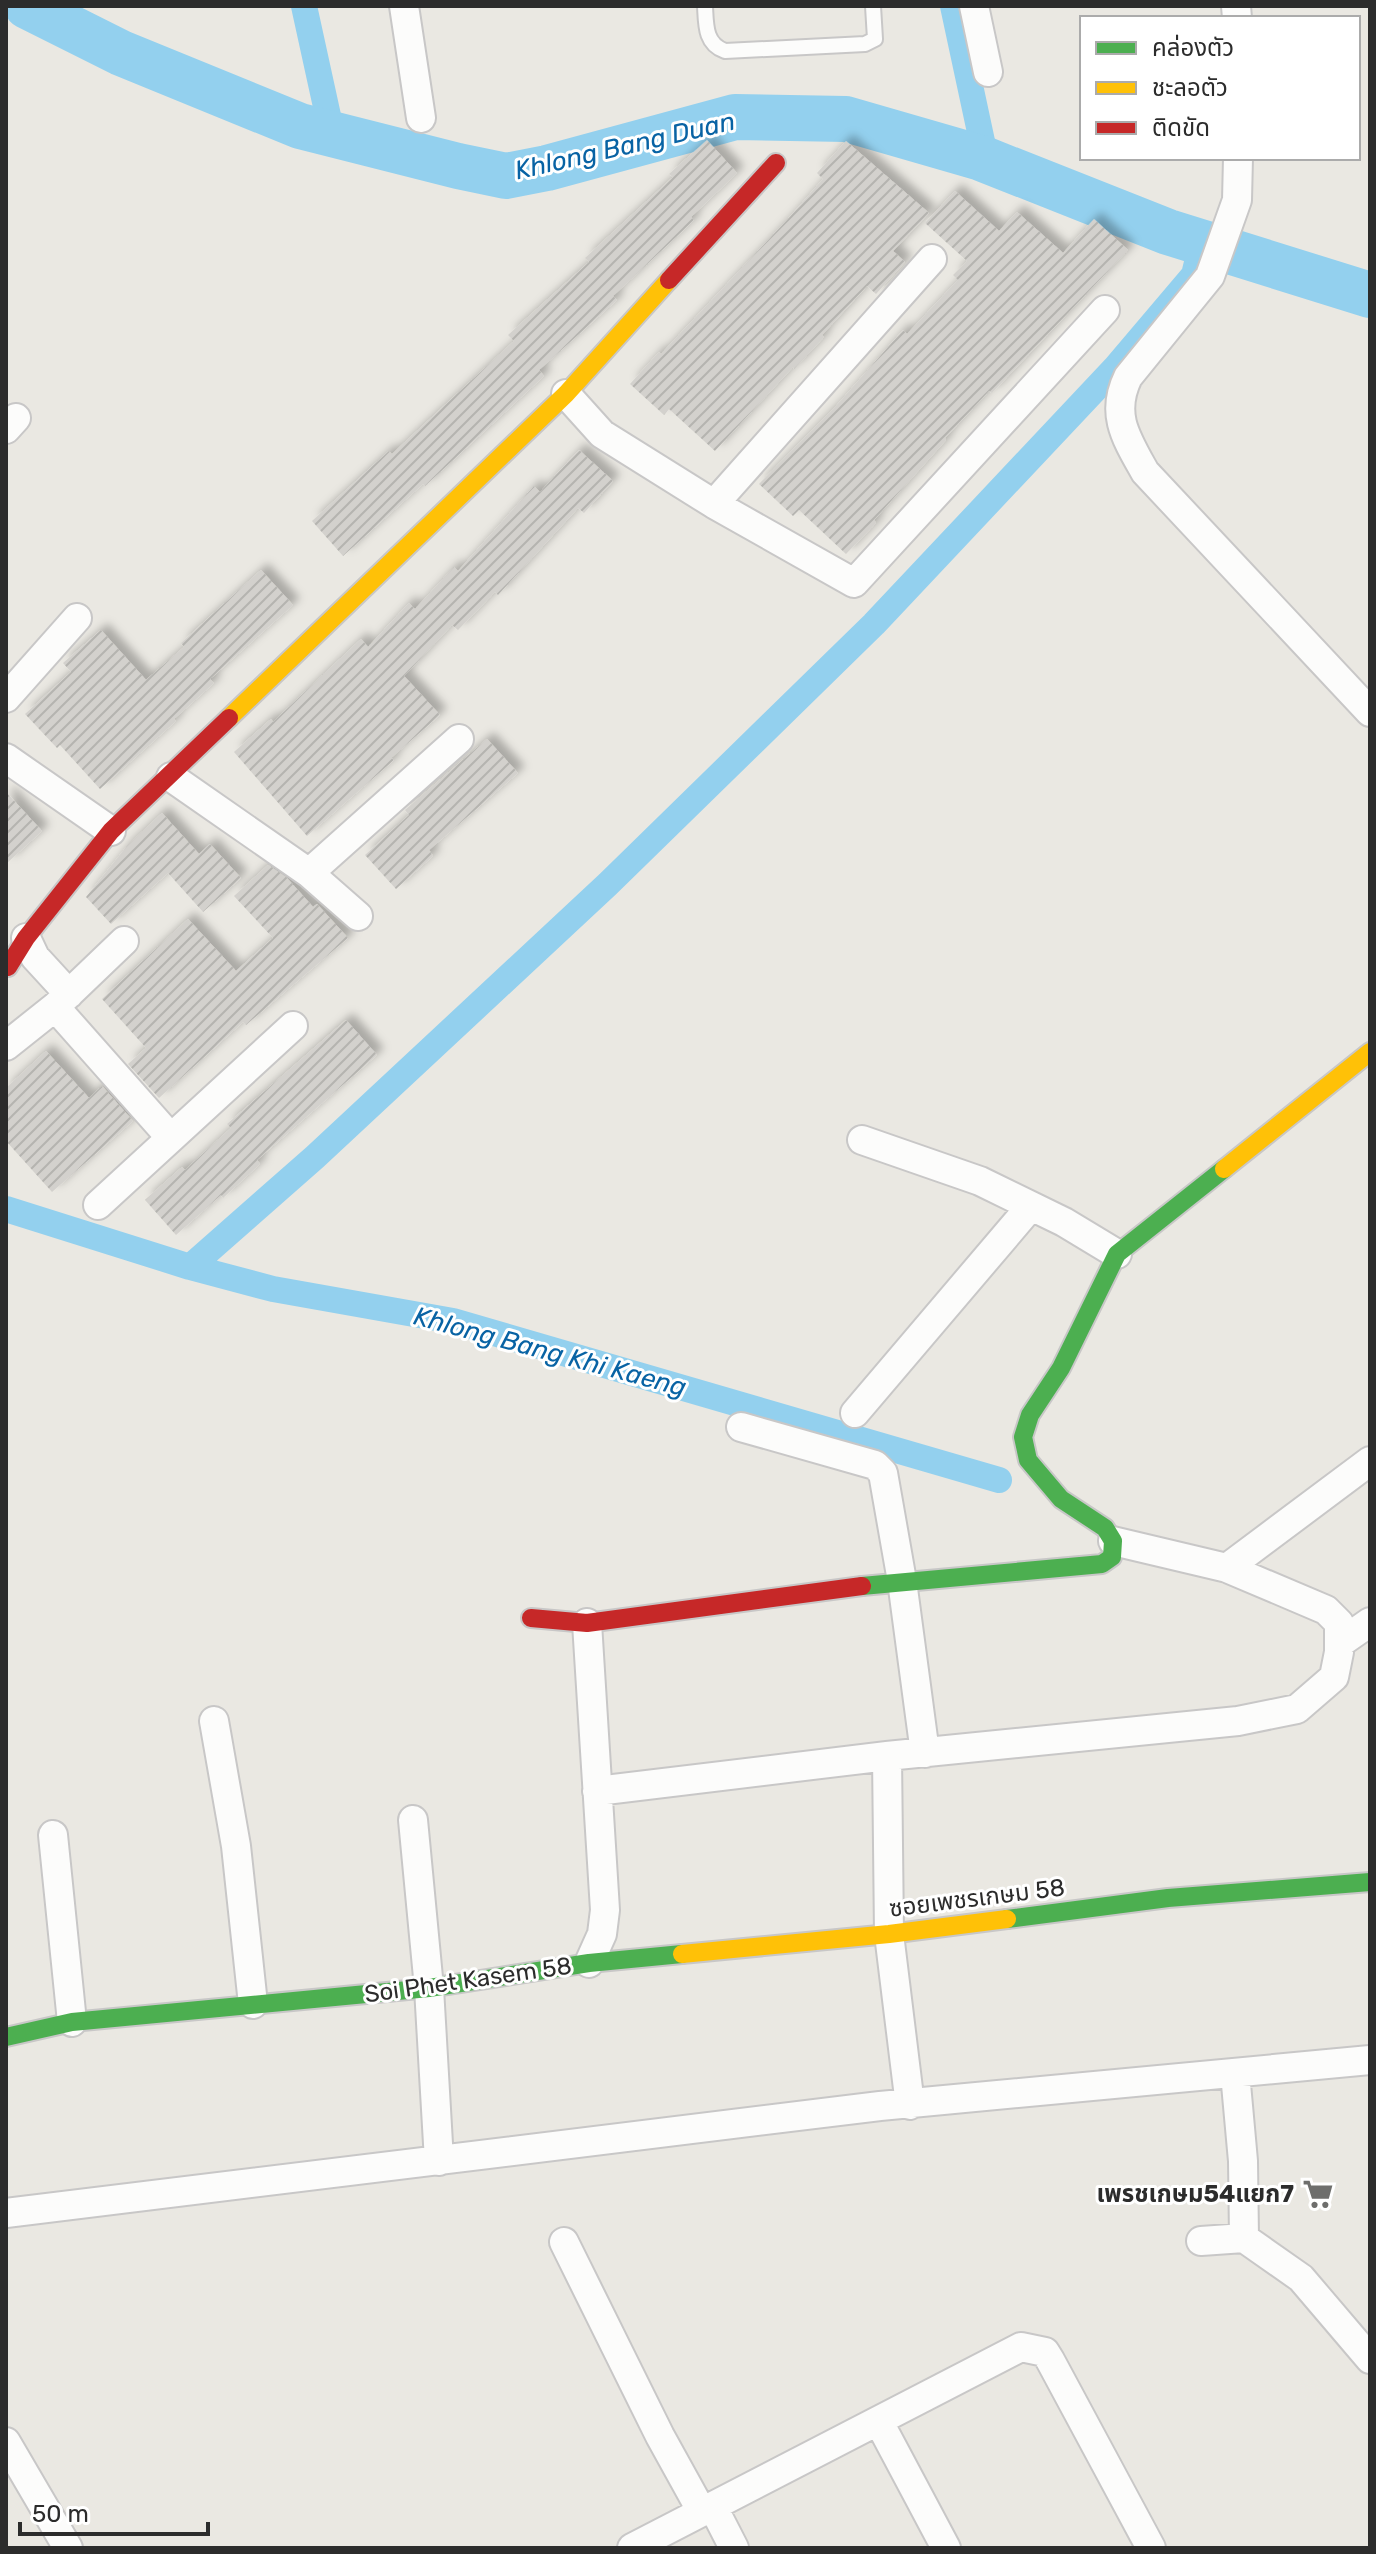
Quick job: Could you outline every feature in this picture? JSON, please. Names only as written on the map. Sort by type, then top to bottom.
[{"type":"street","points":[[404,6],[421,118]]},
{"type":"street","points":[[974,6],[988,72]]},
{"type":"street","points":[[1238,160],[1237,200],[1210,276],[1128,377],[1119,394],[1119,414],[1126,438],[1145,472],[1370,712]]},
{"type":"street","points":[[12,958],[111,831],[171,777],[566,394],[776,163]]},
{"type":"street","points":[[714,504],[932,259]]},
{"type":"street","points":[[566,394],[602,434],[714,504],[854,583],[1105,310]]},
{"type":"street","points":[[6,698],[77,618]]},
{"type":"street","points":[[309,873],[459,739]]},
{"type":"street","points":[[6,758],[111,831]]},
{"type":"street","points":[[171,777],[309,873],[358,916]]},
{"type":"street","points":[[6,1046],[62,1000],[124,941]]},
{"type":"street","points":[[12,958],[35,957],[62,1000],[171,1138]]},
{"type":"street","points":[[98,1205],[293,1026]]},
{"type":"street","points":[[531,1618],[587,1623],[902,1581],[1102,1564],[1112,1557],[1113,1541],[1105,1528],[1061,1499],[1028,1460],[1023,1437],[1030,1415],[1061,1368],[1117,1254],[1370,1052]]},
{"type":"street","points":[[862,1140],[980,1181],[1064,1222],[1117,1254]]},
{"type":"street","points":[[855,1413],[1031,1206]]},
{"type":"street","points":[[741,1427],[875,1465],[883,1473],[902,1581],[925,1753]]},
{"type":"street","points":[[1227,1568],[1370,1461]]},
{"type":"street","points":[[597,1791],[887,1756],[1238,1721],[1297,1709],[1334,1677],[1340,1643],[1339,1623],[1326,1610],[1227,1568],[1113,1541]]},
{"type":"street","points":[[1340,1643],[1370,1622]]},
{"type":"street","name":"Soi Phet Kasem 58","points":[[6,2037],[72,2022],[429,1988],[589,1963],[602,1934],[605,1910],[587,1623]]},
{"type":"street","points":[[214,1721],[236,1846],[253,2004]]},
{"type":"street","points":[[887,1756],[889,1934],[910,2105]]},
{"type":"street","points":[[413,1820],[429,1988],[439,2161]]},
{"type":"street","points":[[53,1835],[72,2022]]},
{"type":"street","name":"ซอยเพชรเกษม 58","points":[[589,1963],[889,1934],[1168,1898],[1370,1882]]},
{"type":"street","points":[[6,2213],[864,2108],[1370,2060]]},
{"type":"street","points":[[1235,2073],[1243,2161],[1244,2238]]},
{"type":"street","points":[[1201,2241],[1244,2238],[1301,2278],[1370,2359]]},
{"type":"street","points":[[564,2242],[660,2436],[734,2548]]},
{"type":"street","points":[[632,2548],[1021,2347],[1045,2352],[1151,2548]]},
{"type":"street","points":[[879,2422],[946,2548]]},
{"type":"street","points":[[6,2442],[68,2548]]},
{"type":"lane","points":[[705,6],[710,42],[725,51],[865,44],[875,39],[873,6]]},
{"type":"building","points":[[707,140],[737,173],[691,217],[694,220],[691,223],[613,296],[617,300],[539,370],[544,376],[425,486],[423,484],[343,556],[312,521],[389,451],[392,454],[514,341],[508,335],[589,262],[585,258],[673,177],[669,174]]},
{"type":"building","points":[[846,141],[929,213],[893,251],[905,262],[876,294],[867,286],[822,335],[824,337],[715,451],[669,409],[664,415],[630,384],[787,220],[823,179],[817,173]]},
{"type":"building","points":[[955,191],[999,231],[1017,212],[1063,253],[1094,219],[1128,250],[945,438],[874,520],[876,523],[846,554],[799,510],[793,516],[759,484],[836,406],[903,330],[907,334],[958,280],[953,275],[967,261],[925,223]]},
{"type":"building","points":[[579,450],[613,481],[584,513],[578,508],[498,595],[495,592],[458,630],[452,625],[404,676],[440,715],[307,836],[234,752],[271,719],[273,722],[361,639],[368,647],[409,603],[415,609],[454,567],[458,571],[534,486],[540,492]]},
{"type":"building","points":[[261,570],[293,605],[210,679],[214,683],[100,789],[60,745],[57,748],[25,714],[71,672],[63,663],[101,630],[146,680],[184,647],[181,643]]},
{"type":"building","points":[[487,739],[518,773],[429,850],[433,856],[396,889],[365,855],[409,815],[405,810]]},
{"type":"building","points":[[6,792],[42,831],[6,864]]},
{"type":"building","points":[[162,813],[199,854],[210,844],[241,878],[203,912],[168,873],[111,924],[86,897],[127,846]]},
{"type":"building","points":[[268,865],[286,877],[313,907],[317,904],[348,938],[246,1025],[243,1022],[159,1098],[128,1064],[146,1048],[102,999],[188,919],[236,971],[273,938],[234,896]]},
{"type":"building","points":[[346,1020],[377,1055],[257,1160],[260,1164],[223,1198],[221,1195],[176,1235],[145,1200],[182,1167],[185,1170],[231,1128],[227,1124]]},
{"type":"building","points":[[46,1051],[89,1098],[102,1086],[133,1121],[52,1192],[6,1141],[6,1088]]},
{"type":"waterway","name":"Khlong Bang Duan","points":[[27,6],[121,53],[300,126],[458,166],[506,176],[547,168],[735,117],[846,119],[981,158],[1168,232],[1370,295]]},
{"type":"waterway","points":[[304,6],[332,134]]},
{"type":"waterway","points":[[953,6],[986,160]]},
{"type":"waterway","points":[[190,1267],[315,1157],[608,884],[874,624],[1116,367],[1194,275],[1202,242]]},
{"type":"waterway","name":"Khlong Bang Khi Kaeng","points":[[6,1209],[190,1267],[273,1289],[453,1321],[999,1480]]},
{"type":"traffic: fast","points":[[862,1586],[1102,1564],[1112,1557],[1113,1541],[1105,1528],[1061,1499],[1028,1460],[1023,1437],[1030,1415],[1061,1368],[1117,1254],[1224,1169]]},
{"type":"traffic: fast","points":[[1007,1919],[1168,1898],[1370,1882]]},
{"type":"traffic: fast","points":[[6,2037],[72,2022],[429,1988],[589,1963],[682,1954]]},
{"type":"traffic: slow","points":[[229,718],[566,394],[669,280]]},
{"type":"traffic: slow","points":[[1224,1169],[1370,1052]]},
{"type":"traffic: slow","points":[[682,1954],[1007,1919]]},
{"type":"traffic: jam","points":[[669,280],[776,163]]},
{"type":"traffic: jam","points":[[8,967],[26,938],[111,831],[229,718]]},
{"type":"traffic: jam","points":[[531,1618],[587,1623],[862,1586]]},
{"type":"place","name":"เพรชเกษม54แยก7","points":[[1318,2194]]}]
